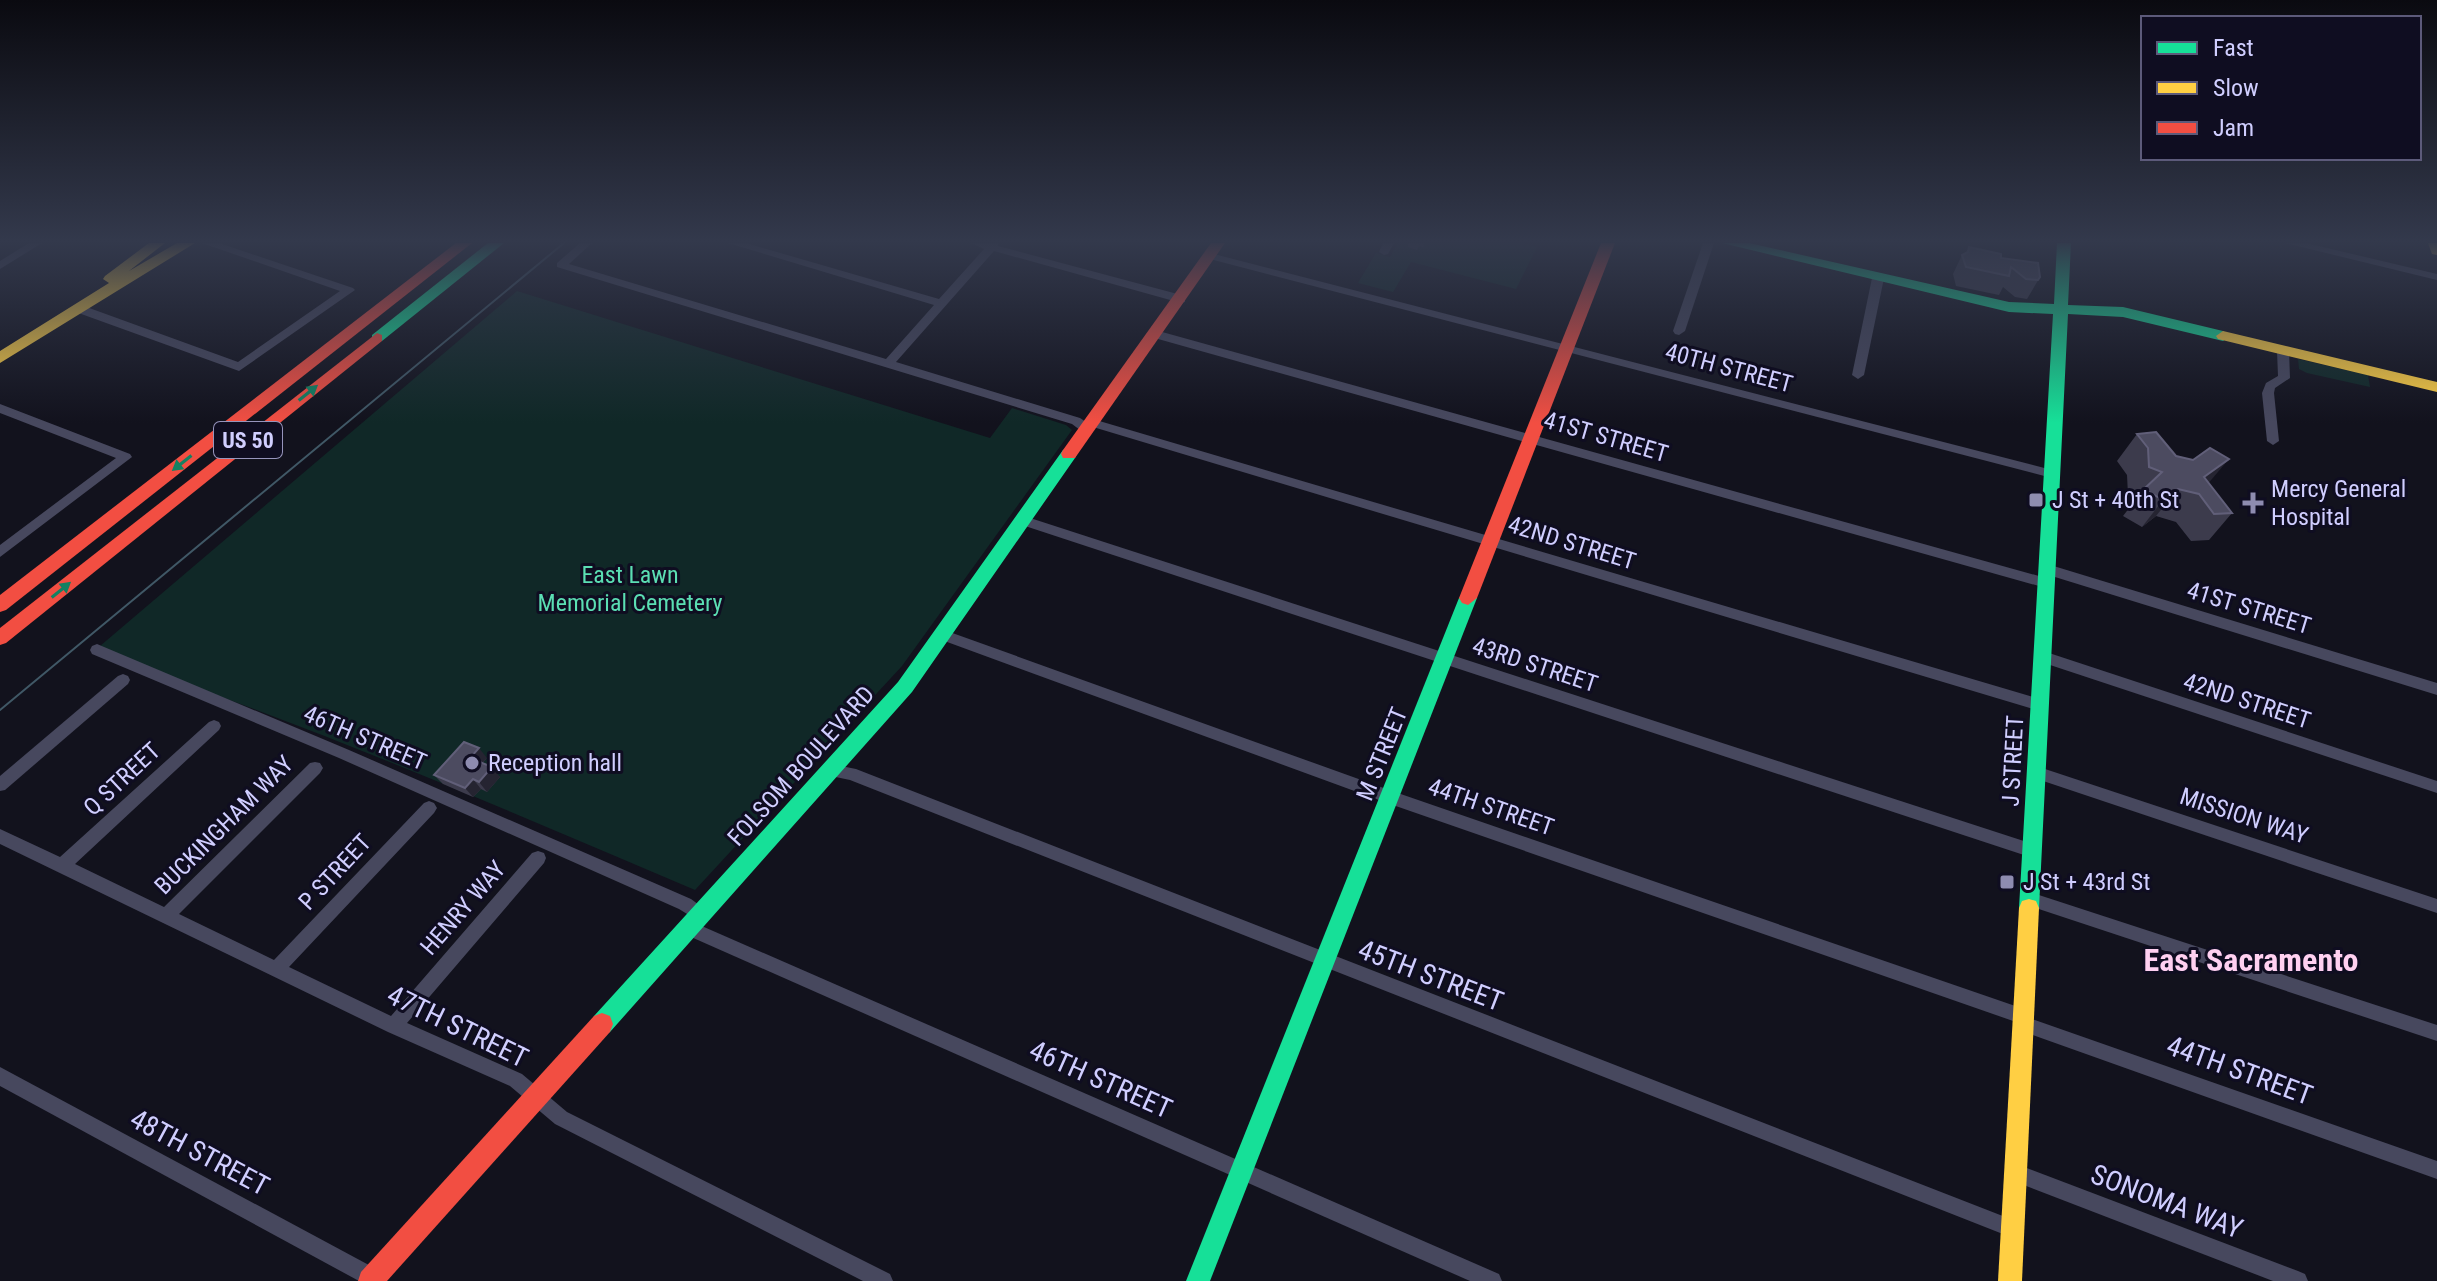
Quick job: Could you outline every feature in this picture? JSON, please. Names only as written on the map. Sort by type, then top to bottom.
[{"type":"main road","points":[[77,308],[84,303]]},
{"type":"main road","points":[[0,358],[86,303]]},
{"type":"main road","name":"US 50","points":[[0,605],[388,303]]},
{"type":"main road","name":"US 50","points":[[0,638],[422,303]]},
{"type":"main road","name":"FOLSOM BOULEVARD","points":[[371,1279],[905,687],[1178,303]]},
{"type":"main road","name":"M STREET","points":[[1198,1281],[1585,303]]},
{"type":"main road","points":[[1990,303],[2009,307],[2123,312],[2437,387]]},
{"type":"main road","name":"J STREET","points":[[2010,1281],[2061,303]]},
{"type":"street","points":[[77,308],[239,367],[331,303]]},
{"type":"street","name":"42ND STREET","points":[[686,303],[1090,426],[2040,705]]},
{"type":"street","points":[[888,364],[941,303]]},
{"type":"street","name":"40TH STREET","points":[[1407,303],[1568,349],[2052,474]]},
{"type":"street","points":[[1679,331],[1689,303]]},
{"type":"street","points":[[1858,375],[1873,303]]},
{"type":"street","name":"41ST STREET","points":[[1155,334],[1532,440],[2047,576],[2437,689]]},
{"type":"street","points":[[2273,441],[2268,393],[2270,386],[2284,378],[2283,351]]},
{"type":"street","points":[[0,408],[126,457],[0,552]]},
{"type":"street","name":"43RD STREET","points":[[1024,521],[2033,851]]},
{"type":"street","name":"44TH STREET","points":[[944,635],[2437,1170]]},
{"type":"street","name":"46TH STREET","points":[[97,650],[344,754],[685,904],[694,921],[1242,1171],[1492,1281]]},
{"type":"street","name":"42ND STREET","points":[[2043,657],[2437,787]]},
{"type":"street","points":[[0,785],[123,680]]},
{"type":"street","name":"Q STREET","points":[[62,866],[214,726]]},
{"type":"street","name":"BUCKINGHAM WAY","points":[[166,916],[315,768]]},
{"type":"street","name":"45TH STREET","points":[[831,770],[851,774],[2013,1229]]},
{"type":"street","name":"MISSION WAY","points":[[2036,772],[2437,906]]},
{"type":"street","name":"P STREET","points":[[276,969],[429,808]]},
{"type":"street","name":"47TH STREET","points":[[0,836],[394,1026],[516,1080],[561,1118],[883,1281]]},
{"type":"street","name":"HENRY WAY","points":[[394,1026],[538,858]]},
{"type":"street","points":[[2030,899],[2437,1033]]},
{"type":"street","name":"48TH STREET","points":[[0,1076],[371,1279]]},
{"type":"street","name":"SONOMA WAY","points":[[2016,1173],[2298,1281]]},
{"type":"green space","name":"East Lawn Memorial Cemetery","points":[[503,303],[555,303],[990,438],[1012,408],[1066,425],[1072,430],[902,666],[695,890],[321,735],[93,652]]},
{"type":"green space","points":[[2298,359],[2368,375],[2370,387],[2307,373],[2299,369]]},
{"type":"building","points":[[2156,432],[2176,456],[2193,460],[2210,448],[2229,459],[2204,477],[2232,513],[2214,514],[2199,494],[2178,489],[2163,500],[2144,489],[2162,472],[2149,467],[2148,448],[2137,434]]},
{"type":"building","points":[[464,742],[479,748],[470,758],[492,767],[479,782],[473,779],[465,788],[434,775]]},
{"type":"tram line","points":[[0,710],[492,303]]},
{"type":"traffic: fast","points":[[377,338],[421,303]]},
{"type":"traffic: fast","points":[[1991,303],[2009,307],[2123,312],[2223,336]]},
{"type":"traffic: fast","points":[[2029,908],[2061,303]]},
{"type":"traffic: fast","points":[[602,1024],[905,687],[1069,454]]},
{"type":"traffic: fast","points":[[1198,1281],[1468,598]]},
{"type":"traffic: slow","points":[[0,358],[86,303]]},
{"type":"traffic: slow","points":[[2223,336],[2437,387]]},
{"type":"traffic: slow","points":[[2010,1281],[2029,908]]},
{"type":"traffic: jam","points":[[0,605],[388,303]]},
{"type":"traffic: jam","points":[[1069,454],[1176,303]]},
{"type":"traffic: jam","points":[[1468,598],[1584,303]]},
{"type":"traffic: jam","points":[[0,638],[377,338]]},
{"type":"traffic: jam","points":[[370,1281],[602,1024]]},
{"type":"place","name":"J St + 40th St","points":[[2036,500]]},
{"type":"place","name":"Mercy General Hospital","points":[[2253,503]]},
{"type":"place","name":"Reception hall","points":[[472,763]]},
{"type":"place","name":"J St + 43rd St","points":[[2007,882]]},
{"type":"district","name":"East Sacramento","points":[[2251,960]]}]
